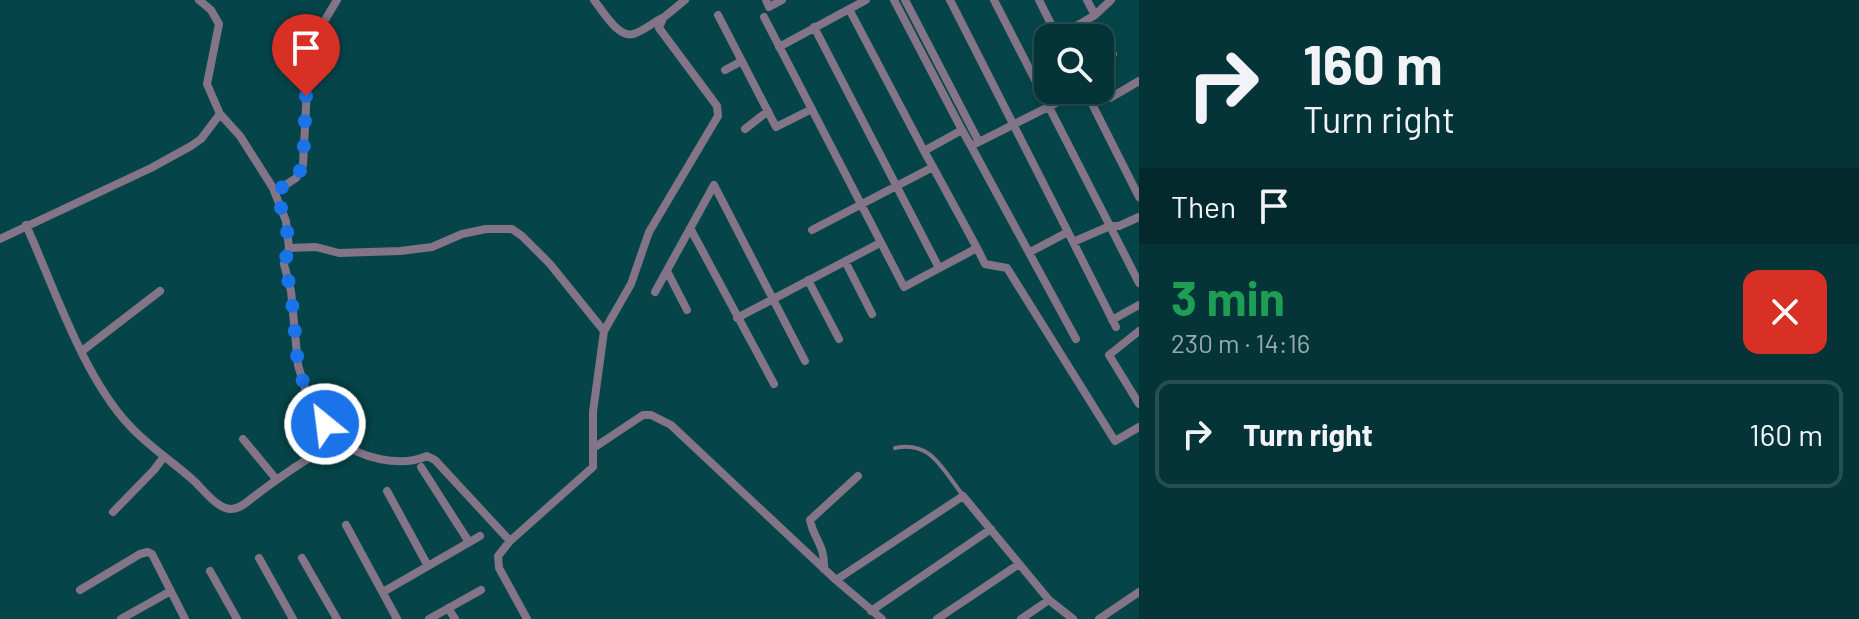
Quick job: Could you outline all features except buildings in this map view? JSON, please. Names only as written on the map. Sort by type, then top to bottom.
[{"type":"street","points":[[199,0],[211,10],[219,24],[207,84],[220,114],[240,136],[275,192],[286,221],[289,248],[284,264],[291,291],[298,365],[311,408],[351,451],[403,461],[417,461],[427,456],[435,460],[510,541]]},
{"type":"street","points":[[275,192],[296,178],[303,165],[308,69],[316,35],[337,0]]},
{"type":"street","points":[[594,0],[627,34],[633,34],[663,18],[685,0]]},
{"type":"street","points":[[766,0],[769,7],[782,0]]},
{"type":"street","points":[[779,47],[866,0]]},
{"type":"street","points":[[894,0],[962,130],[975,144]]},
{"type":"street","points":[[905,0],[1076,339]]},
{"type":"street","points":[[950,0],[1114,324],[1139,305]]},
{"type":"street","points":[[994,0],[1139,283]]},
{"type":"street","points":[[1039,0],[1051,24]]},
{"type":"street","points":[[1087,0],[1095,15]]},
{"type":"street","points":[[1080,24],[1111,0]]},
{"type":"street","points":[[849,9],[985,264],[1007,268],[1115,441],[1139,427]]},
{"type":"street","points":[[718,15],[776,127],[812,109]]},
{"type":"street","points":[[764,17],[904,287],[977,248]]},
{"type":"street","points":[[527,619],[499,568],[498,556],[510,541],[593,467],[593,412],[604,331],[631,284],[649,232],[718,116],[714,101],[661,33],[659,24],[663,18]]},
{"type":"street","points":[[814,27],[939,268]]},
{"type":"street","points":[[725,70],[742,61]]},
{"type":"street","points":[[1114,96],[1139,81]]},
{"type":"street","points":[[975,144],[1055,104]]},
{"type":"street","points":[[1092,104],[1139,197]]},
{"type":"street","points":[[745,129],[768,111]]},
{"type":"street","points":[[0,239],[191,146],[201,139],[220,114]]},
{"type":"street","points":[[924,151],[962,130]]},
{"type":"street","points":[[812,230],[933,167]]},
{"type":"street","points":[[655,292],[714,185],[805,361]]},
{"type":"street","points":[[1073,242],[1139,217]]},
{"type":"street","points":[[26,225],[82,351],[113,405],[128,425],[163,458],[191,478],[222,507],[238,508],[276,479],[338,440]]},
{"type":"street","points":[[690,228],[774,384]]},
{"type":"street","points":[[289,248],[316,247],[339,253],[400,251],[432,247],[462,234],[486,229],[512,229],[550,264],[604,331]]},
{"type":"street","points":[[1030,252],[1068,232]]},
{"type":"street","points":[[737,318],[880,243]]},
{"type":"street","points":[[845,261],[872,314]]},
{"type":"street","points":[[667,271],[687,310]]},
{"type":"street","points":[[808,280],[839,339]]},
{"type":"street","points":[[82,351],[160,291]]},
{"type":"street","points":[[1139,331],[1109,355],[1139,404]]},
{"type":"street","points":[[595,447],[643,415],[661,419],[700,451],[824,569],[882,619]]},
{"type":"street","points":[[243,439],[276,479]]},
{"type":"street","points":[[113,512],[163,458]]},
{"type":"street","points":[[421,467],[469,542]]},
{"type":"street","points":[[824,569],[822,544],[810,520],[858,476]]},
{"type":"street","points":[[387,491],[428,566]]},
{"type":"street","points":[[836,580],[963,496],[1049,600],[1073,619]]},
{"type":"street","points":[[346,525],[397,619]]},
{"type":"street","points":[[871,611],[991,529]]},
{"type":"street","points":[[383,592],[480,536]]},
{"type":"street","points":[[80,590],[148,552],[152,554],[185,619]]},
{"type":"street","points":[[259,558],[293,619]]},
{"type":"street","points":[[302,558],[333,618]]},
{"type":"street","points":[[937,619],[1019,564]]},
{"type":"street","points":[[210,571],[237,619]]},
{"type":"street","points":[[429,619],[481,590]]},
{"type":"street","points":[[121,619],[169,592]]},
{"type":"street","points":[[1099,619],[1139,592]]},
{"type":"street","points":[[1021,619],[1049,600]]},
{"type":"street","points":[[448,608],[455,619]]},
{"type":"lane","points":[[895,448],[910,445],[929,453],[963,496]]},
{"type":"route","points":[[306,96],[303,165],[296,178],[275,192],[286,221],[289,248],[284,264],[291,291],[298,365],[311,408],[325,424]]}]
